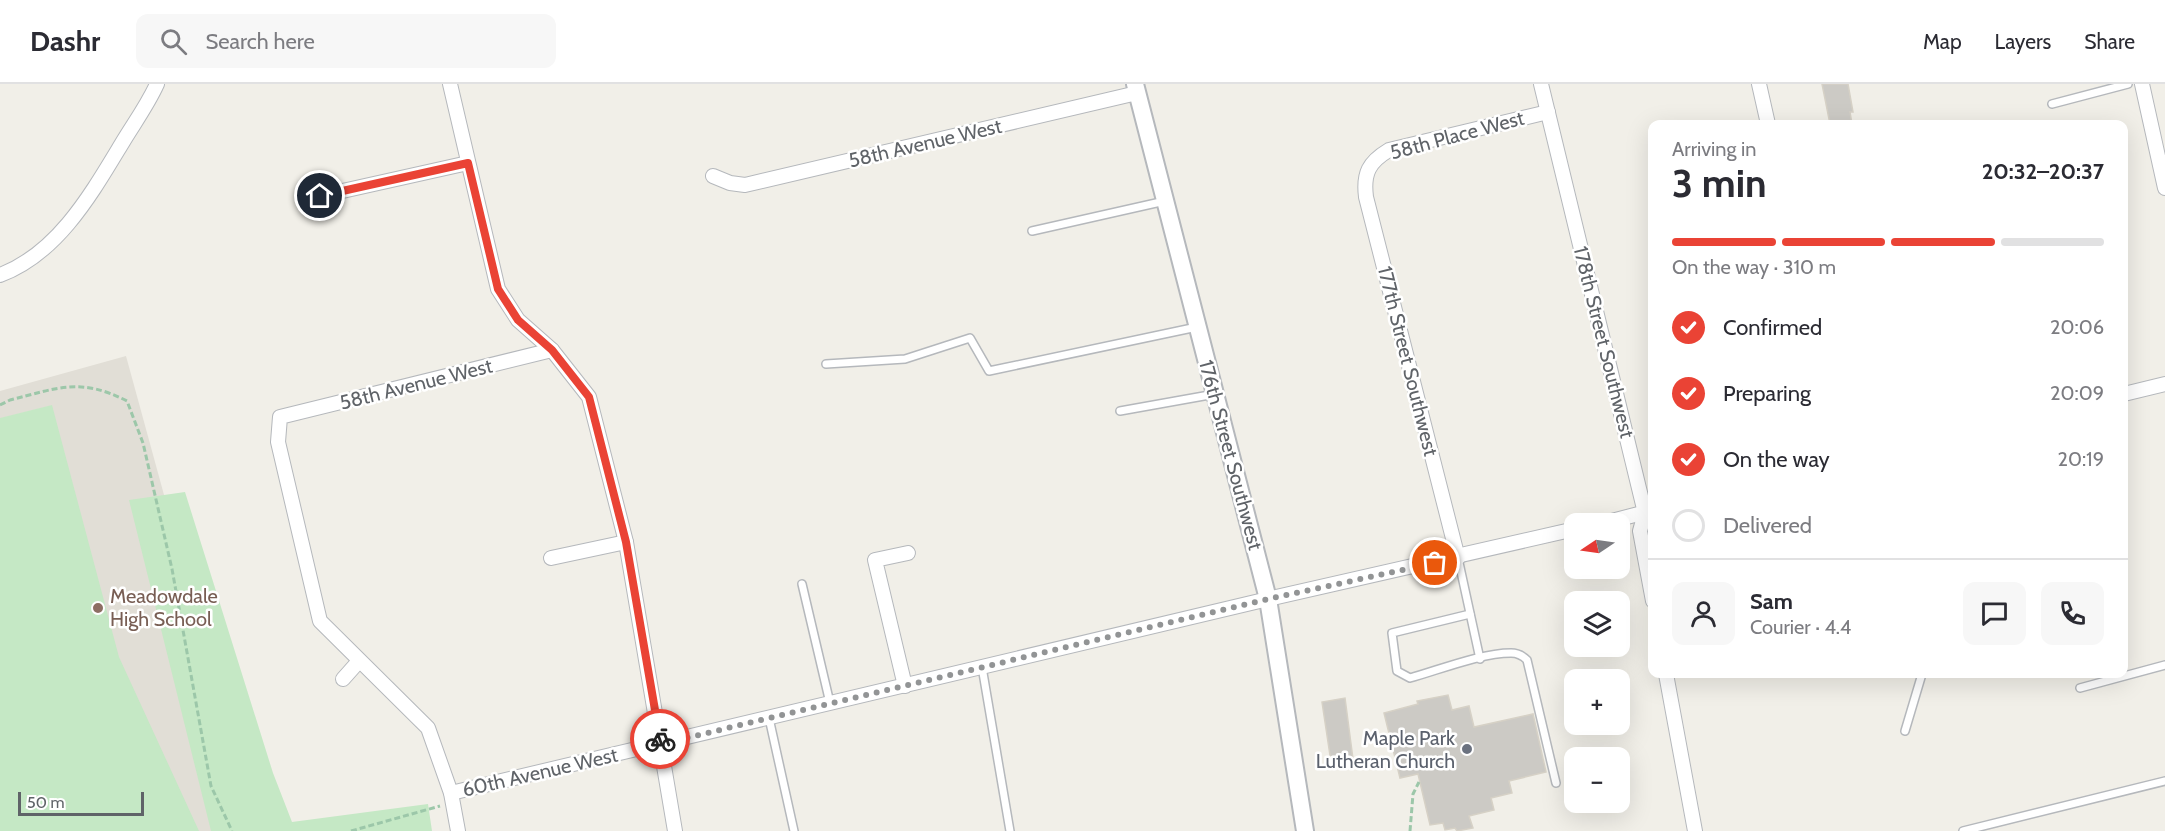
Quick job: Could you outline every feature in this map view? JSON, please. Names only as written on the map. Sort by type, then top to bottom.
[{"type":"street","points":[[6,272],[53,240],[91,194],[157,84]]},
{"type":"street","points":[[450,84],[498,289],[518,320],[552,350],[589,397],[626,542],[675,831]]},
{"type":"street","name":"178th Street Southwest","points":[[1541,84],[1648,508]]},
{"type":"street","points":[[1759,84],[1767,120]]},
{"type":"street","points":[[2142,84],[2165,188]]},
{"type":"street","name":"58th Avenue West","points":[[713,176],[730,183],[745,185],[1136,89]]},
{"type":"street","name":"176th Street Southwest","points":[[1136,89],[1268,599],[1305,831]]},
{"type":"street","name":"58th Place West","points":[[1370,165],[1389,150],[1548,112]]},
{"type":"street","points":[[320,196],[468,163]]},
{"type":"street","name":"177th Street Southwest","points":[[1370,165],[1366,173],[1366,197],[1458,558]]},
{"type":"street","name":"58th Avenue West","points":[[358,661],[320,621],[278,442],[280,417],[552,350]]},
{"type":"street","points":[[2128,393],[2165,384]]},
{"type":"street","points":[[1630,517],[1648,512]]},
{"type":"street","name":"178th Street Southwest","points":[[1648,514],[1640,531],[1648,574]]},
{"type":"street","name":"60th Avenue West","points":[[452,797],[661,744],[1268,599],[1564,533]]},
{"type":"street","points":[[551,558],[626,542]]},
{"type":"street","points":[[905,686],[875,560],[908,553]]},
{"type":"street","points":[[343,679],[358,661],[428,728],[452,797],[458,831]]},
{"type":"street","points":[[1667,678],[1695,831]]},
{"type":"lane","points":[[2052,104],[2128,84]]},
{"type":"lane","points":[[1032,231],[1165,201]]},
{"type":"lane","points":[[826,364],[905,359],[970,338],[989,371],[1197,327]]},
{"type":"lane","points":[[1120,411],[1215,394]]},
{"type":"lane","points":[[1458,558],[1480,659]]},
{"type":"lane","points":[[802,584],[830,704]]},
{"type":"lane","points":[[1470,614],[1392,633],[1397,672],[1410,678],[1512,652],[1527,660],[1557,783]]},
{"type":"lane","points":[[2128,675],[2165,665]]},
{"type":"lane","points":[[982,667],[1010,831]]},
{"type":"lane","points":[[1905,731],[1921,678]]},
{"type":"lane","points":[[2080,688],[2117,678]]},
{"type":"lane","points":[[769,718],[794,831]]},
{"type":"lane","points":[[1963,831],[2165,781]]},
{"type":"path","points":[[0,405],[10,400],[80,386],[103,389],[127,401],[142,443],[172,569],[211,786],[231,831]]},
{"type":"path","points":[[1410,831],[1413,794],[1419,782]]},
{"type":"path","points":[[351,831],[429,811],[452,797]]},
{"type":"shaded area","name":"Meadowdale High School","points":[[126,356],[256,831],[0,831],[0,391]]},
{"type":"green space","points":[[52,405],[119,657],[199,831],[0,831],[0,418]]},
{"type":"green space","points":[[185,492],[273,773],[292,822],[428,804],[432,831],[211,831],[129,500]]},
{"type":"building","points":[[1822,84],[1848,84],[1853,112],[1850,112],[1851,120],[1829,120]]},
{"type":"building","name":"Maple Park Lutheran Church","points":[[1448,695],[1452,710],[1469,706],[1474,727],[1533,714],[1546,772],[1509,781],[1512,793],[1491,798],[1494,810],[1469,816],[1473,828],[1457,831],[1455,828],[1445,830],[1443,823],[1430,825],[1418,774],[1400,778],[1384,713],[1418,704],[1417,701]]},
{"type":"building","points":[[1345,698],[1353,759],[1331,762],[1322,702]]},
{"type":"way so far","points":[[660,739],[661,744],[1268,599],[1435,563]]},
{"type":"place","name":"Meadowdale High School","points":[[98,608]]},
{"type":"place","name":"Maple Park Lutheran Church","points":[[1467,749]]},
{"type":"route","points":[[320,196],[468,163],[498,289],[518,320],[552,350],[589,397],[626,542],[660,739]]}]
